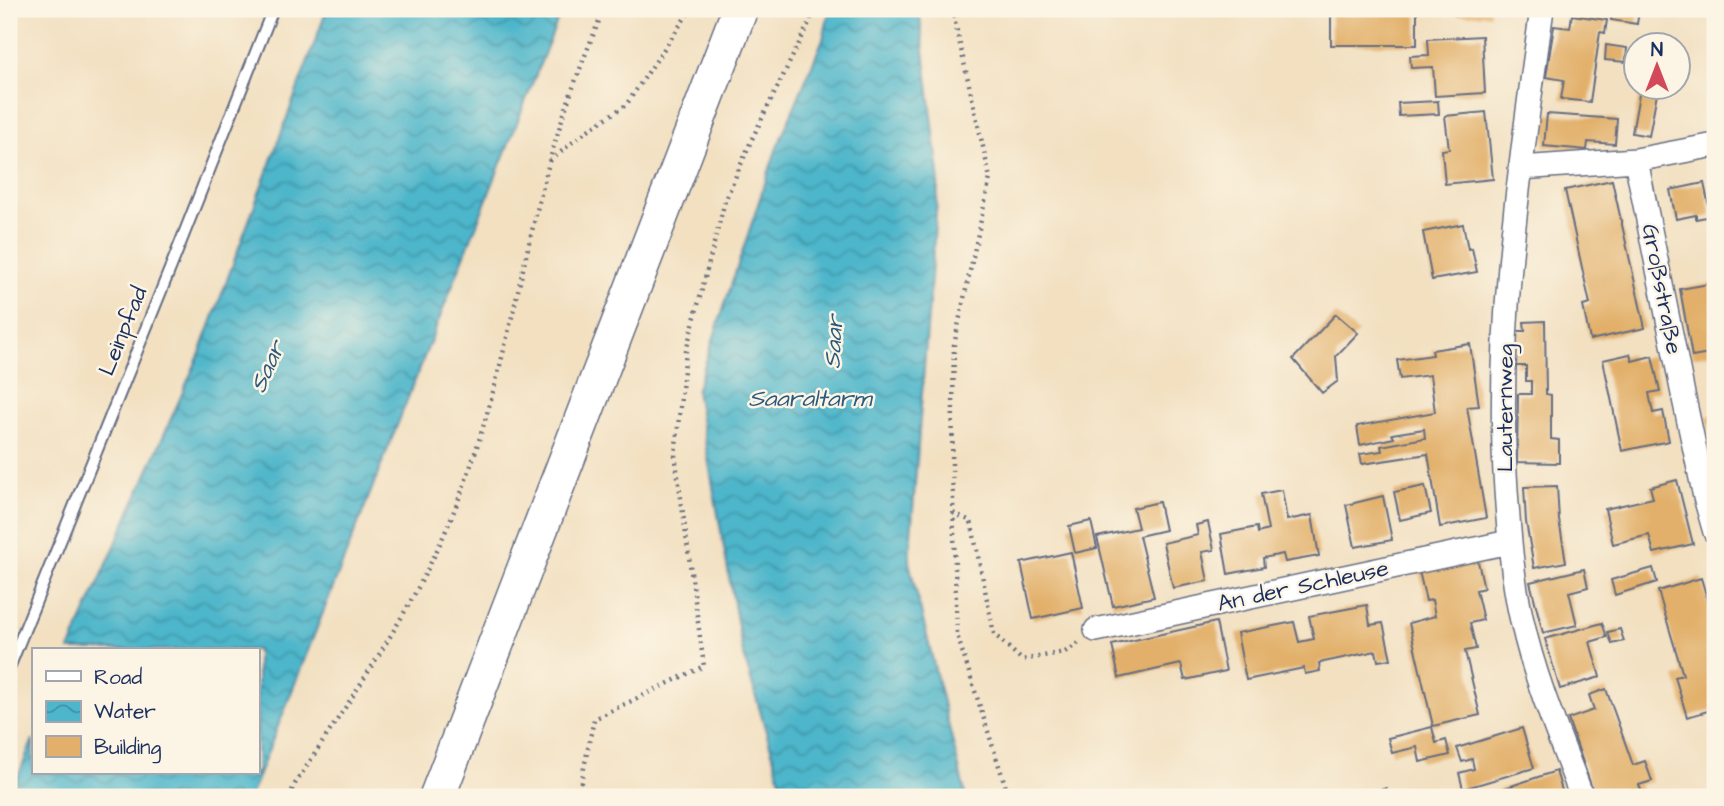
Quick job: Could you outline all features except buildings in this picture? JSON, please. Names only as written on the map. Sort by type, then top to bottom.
[{"type":"main road","points":[[437,797],[740,9]]},
{"type":"street","name":"Lauternweg","points":[[1542,9],[1520,168],[1507,289],[1503,425],[1509,542],[1525,634],[1582,797]]},
{"type":"street","points":[[1520,168],[1636,160],[1715,145]]},
{"type":"street","name":"Großstraße","points":[[1636,160],[1691,433],[1715,532]]},
{"type":"street","name":"An der Schleuse","points":[[1096,630],[1509,542]]},
{"type":"lane","name":"Leinpfad","points":[[9,668],[273,9]]},
{"type":"path","points":[[289,797],[397,625],[431,565],[459,499],[485,418],[549,162],[604,9]]},
{"type":"path","points":[[549,162],[585,132],[626,106],[691,9]]},
{"type":"path","points":[[578,797],[594,719],[704,666],[675,455],[686,351],[725,201],[810,21],[813,9]]},
{"type":"path","points":[[952,9],[990,178],[954,345],[952,465],[957,635],[1009,797]]},
{"type":"path","points":[[953,513],[971,521],[994,634],[1022,660],[1065,652],[1096,630]]},
{"type":"water","name":"Saar","points":[[327,9],[562,9],[250,797],[10,797],[32,742],[32,774],[259,774],[259,648],[70,648],[200,353]]},
{"type":"water","name":"Saaraltarm","points":[[830,9],[919,9],[939,174],[909,562],[966,797],[785,797],[742,649],[696,391],[776,150],[823,39]]}]
